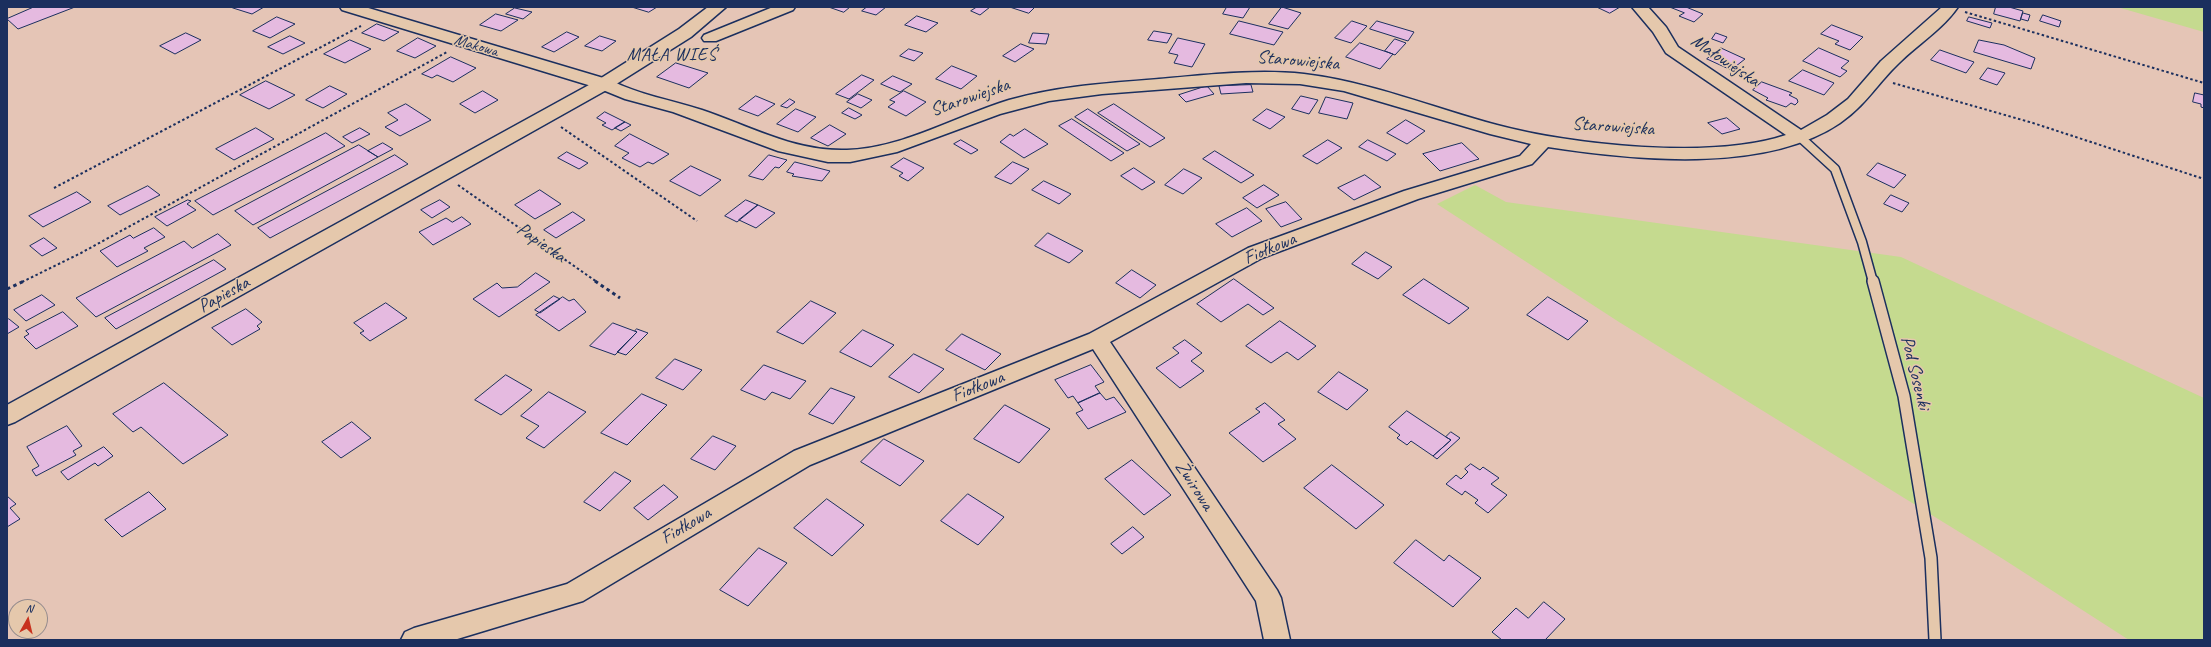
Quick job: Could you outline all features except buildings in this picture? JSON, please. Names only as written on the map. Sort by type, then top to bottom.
[{"type":"street","name":"Makowa","points":[[348,7],[604,84]]},
{"type":"street","name":"Papieska","points":[[7,416],[604,84],[685,34],[718,7]]},
{"type":"street","points":[[710,38],[787,7]]},
{"type":"street","name":"Małowiejska","points":[[1640,7],[1660,30],[1672,50],[1800,137]]},
{"type":"street","name":"Starowiejska","points":[[604,84],[618,91],[681,108],[789,149],[825,156],[851,156],[889,148],[1012,104],[1039,97],[1080,90],[1252,77],[1296,79],[1355,88],[1475,125],[1569,146],[1623,150],[1687,152],[1747,149],[1772,145],[1800,137],[1835,120],[1867,91],[1887,65],[1938,23],[1950,7]]},
{"type":"street","name":"Fiołkowa","points":[[414,640],[574,593],[802,458],[1097,339],[1255,253],[1411,195],[1526,160],[1543,141]]},
{"type":"street","name":"Żwirowa","points":[[1097,339],[1268,598],[1277,640]]},
{"type":"lane","name":"Pod Sosenki","points":[[1800,137],[1835,169],[1862,242],[1904,396],[1931,558],[1935,640]]},
{"type":"path","points":[[1950,7],[2204,83]]},
{"type":"path","points":[[54,188],[379,17]]},
{"type":"path","points":[[7,289],[88,249],[464,42]]},
{"type":"path","points":[[1876,79],[2033,123],[2204,179]]},
{"type":"path","points":[[545,117],[697,221]]},
{"type":"path","name":"Papieska","points":[[442,174],[620,298]]},
{"type":"green space","points":[[2117,7],[2204,7],[2204,32]]},
{"type":"green space","points":[[1475,185],[1506,202],[1901,257],[2204,398],[2204,640],[2129,640],[2003,559],[1619,322],[1437,204]]},
{"type":"district","name":"MAŁA WIEŚ","points":[[672,55]]}]
